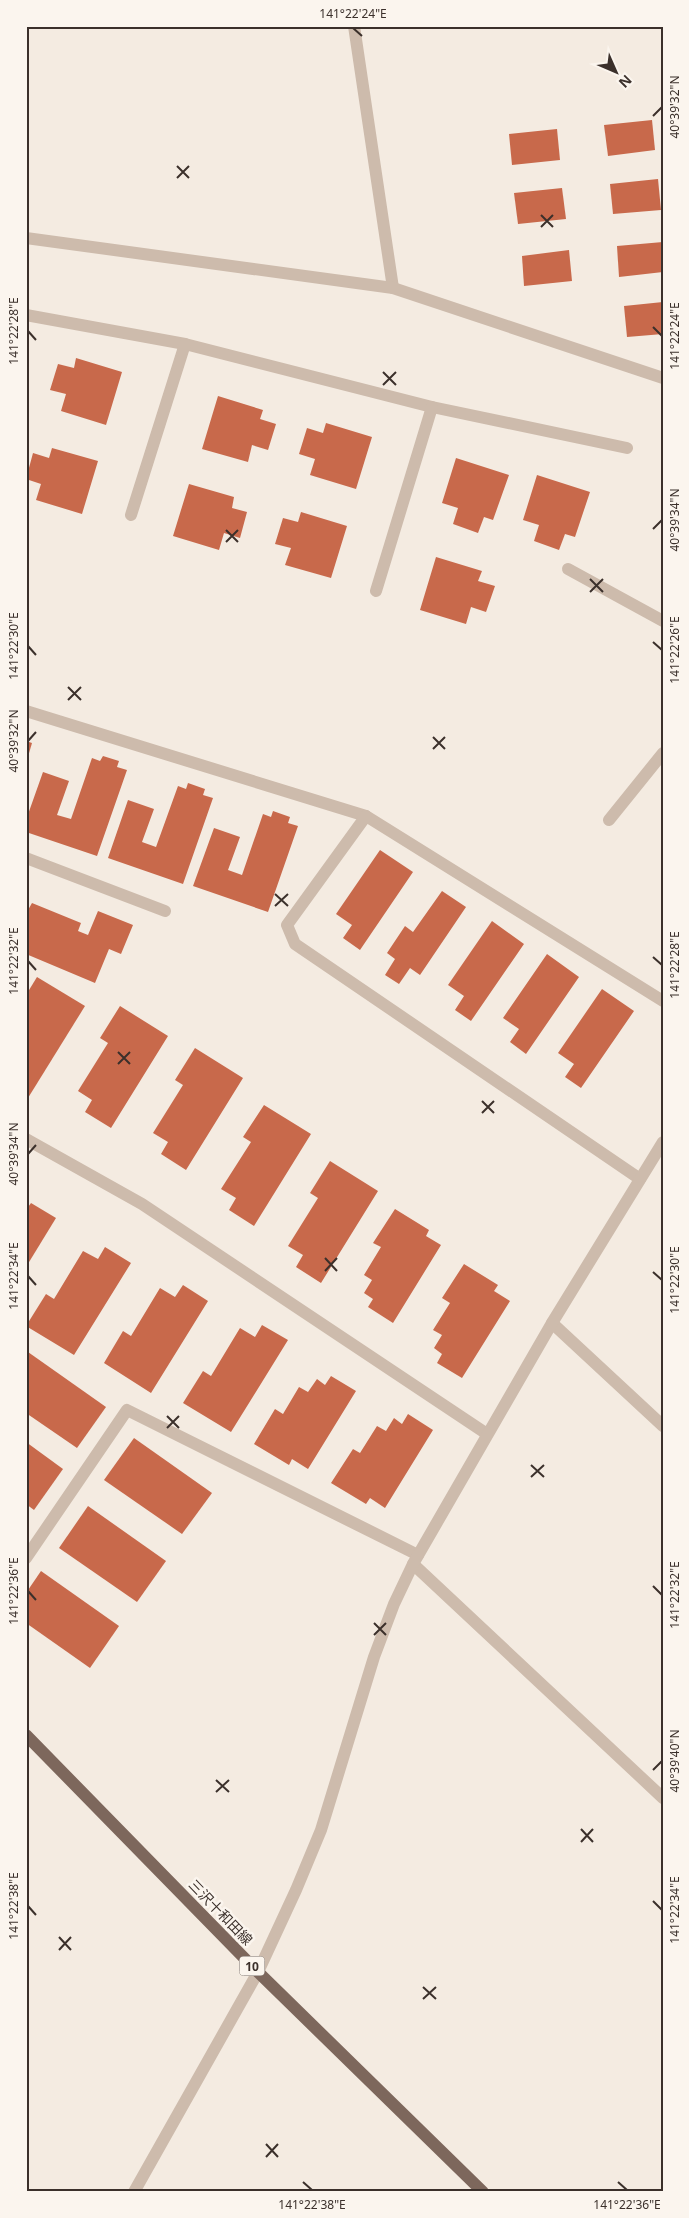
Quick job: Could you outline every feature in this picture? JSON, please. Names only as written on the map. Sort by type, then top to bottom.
[{"type":"main road","name":"三沢十和田線","points":[[26,1735],[258,1972],[482,2192]]},
{"type":"street","points":[[354,26],[393,288]]},
{"type":"street","points":[[26,238],[393,288],[663,378]]},
{"type":"street","points":[[26,315],[185,344],[432,406],[628,448]]},
{"type":"street","points":[[131,515],[185,344]]},
{"type":"street","points":[[376,592],[432,406]]},
{"type":"street","points":[[568,569],[663,620]]},
{"type":"street","points":[[26,711],[366,816],[663,1001]]},
{"type":"street","points":[[609,820],[663,753]]},
{"type":"street","points":[[366,816],[286,925],[295,944],[640,1179]]},
{"type":"street","points":[[26,858],[165,911]]},
{"type":"street","points":[[26,1139],[142,1204],[487,1434]]},
{"type":"street","points":[[134,2192],[258,1972],[321,1830],[374,1657],[394,1604],[416,1560],[552,1323],[663,1143]]},
{"type":"street","points":[[552,1323],[663,1426]]},
{"type":"street","points":[[26,1558],[127,1410],[416,1560],[663,1798]]},
{"type":"building","points":[[652,120],[655,150],[608,156],[604,125]]},
{"type":"building","points":[[557,129],[560,160],[512,165],[509,134]]},
{"type":"building","points":[[658,179],[661,210],[613,214],[610,184]]},
{"type":"building","points":[[562,188],[566,219],[518,224],[514,193]]},
{"type":"building","points":[[663,242],[663,272],[619,277],[617,246]]},
{"type":"building","points":[[569,250],[572,281],[524,286],[522,256]]},
{"type":"building","points":[[663,302],[663,334],[627,337],[624,306]]},
{"type":"building","points":[[76,358],[122,372],[106,425],[61,411],[66,394],[50,390],[58,364],[74,368]]},
{"type":"building","points":[[218,396],[263,410],[260,419],[276,424],[268,450],[252,445],[248,462],[202,449]]},
{"type":"building","points":[[326,423],[372,437],[356,489],[310,475],[315,459],[299,454],[307,428],[323,433]]},
{"type":"building","points":[[52,448],[98,461],[82,514],[36,500],[41,484],[26,479],[33,453],[49,458]]},
{"type":"building","points":[[456,458],[509,475],[493,520],[484,517],[478,533],[453,524],[458,508],[442,503]]},
{"type":"building","points":[[537,475],[590,492],[575,537],[565,534],[559,550],[534,541],[539,525],[523,520]]},
{"type":"building","points":[[189,484],[234,497],[232,508],[247,512],[240,538],[224,533],[219,550],[173,536]]},
{"type":"building","points":[[301,512],[347,526],[331,578],[285,565],[291,548],[275,544],[283,518],[298,522]]},
{"type":"building","points":[[436,557],[482,571],[478,581],[495,586],[486,612],[471,607],[466,624],[420,610]]},
{"type":"building","points":[[26,741],[32,743],[27,760],[26,760]]},
{"type":"building","points":[[103,756],[119,761],[117,767],[127,770],[97,856],[26,832],[26,820],[43,772],[69,781],[57,815],[71,819],[92,758],[100,761]]},
{"type":"building","points":[[188,783],[205,789],[203,795],[213,798],[183,884],[108,858],[128,800],[154,809],[142,842],[156,847],[178,786],[186,789]]},
{"type":"building","points":[[273,811],[290,817],[288,823],[298,826],[268,912],[193,886],[214,828],[240,837],[228,870],[242,875],[263,814],[271,817]]},
{"type":"building","points":[[380,850],[413,872],[360,950],[343,938],[352,925],[336,914]]},
{"type":"building","points":[[442,891],[466,907],[420,975],[410,968],[399,984],[385,975],[395,959],[387,953],[405,926],[413,932]]},
{"type":"building","points":[[32,903],[81,923],[78,931],[88,935],[98,911],[133,925],[121,954],[109,949],[95,983],[26,954],[26,909],[28,910]]},
{"type":"building","points":[[492,921],[524,944],[471,1021],[455,1010],[464,996],[448,985]]},
{"type":"building","points":[[547,954],[579,977],[526,1054],[510,1042],[519,1029],[503,1018]]},
{"type":"building","points":[[37,977],[85,1006],[28,1098],[26,1097],[26,995]]},
{"type":"building","points":[[602,989],[634,1011],[581,1088],[565,1077],[574,1064],[558,1053]]},
{"type":"building","points":[[120,1006],[168,1036],[111,1128],[85,1112],[92,1100],[78,1091],[108,1043],[100,1038]]},
{"type":"building","points":[[195,1048],[243,1078],[186,1170],[161,1154],[168,1142],[153,1133],[183,1085],[175,1080]]},
{"type":"building","points":[[264,1105],[311,1134],[254,1226],[229,1210],[236,1198],[221,1189],[251,1142],[243,1137]]},
{"type":"building","points":[[330,1161],[378,1191],[321,1283],[296,1267],[303,1255],[288,1246],[318,1198],[310,1193]]},
{"type":"building","points":[[31,1203],[56,1218],[26,1267],[26,1210]]},
{"type":"building","points":[[395,1209],[429,1230],[426,1236],[441,1245],[393,1323],[368,1307],[373,1299],[364,1293],[372,1280],[364,1275],[381,1247],[373,1243]]},
{"type":"building","points":[[105,1247],[131,1263],[74,1355],[26,1326],[46,1294],[54,1299],[83,1251],[98,1259]]},
{"type":"building","points":[[464,1264],[498,1285],[494,1291],[510,1301],[462,1378],[437,1363],[442,1354],[434,1348],[442,1335],[433,1330],[450,1303],[442,1298]]},
{"type":"building","points":[[183,1285],[208,1301],[151,1393],[104,1363],[123,1331],[131,1336],[160,1288],[175,1297]]},
{"type":"building","points":[[262,1325],[288,1340],[231,1432],[183,1403],[203,1371],[211,1376],[240,1328],[255,1337]]},
{"type":"building","points":[[28,1352],[106,1407],[77,1448],[26,1413],[26,1355]]},
{"type":"building","points":[[331,1376],[356,1391],[308,1469],[292,1459],[289,1465],[254,1444],[275,1409],[283,1414],[299,1387],[308,1392],[317,1379],[325,1385]]},
{"type":"building","points":[[408,1414],[433,1430],[385,1508],[370,1498],[366,1504],[331,1483],[353,1449],[360,1453],[377,1426],[386,1431],[394,1418],[402,1424]]},
{"type":"building","points":[[134,1438],[212,1493],[182,1534],[104,1480]]},
{"type":"building","points":[[26,1442],[63,1469],[34,1510],[26,1504]]},
{"type":"building","points":[[88,1506],[166,1561],[137,1602],[59,1548]]},
{"type":"building","points":[[41,1571],[119,1626],[90,1668],[26,1623],[26,1593]]}]
